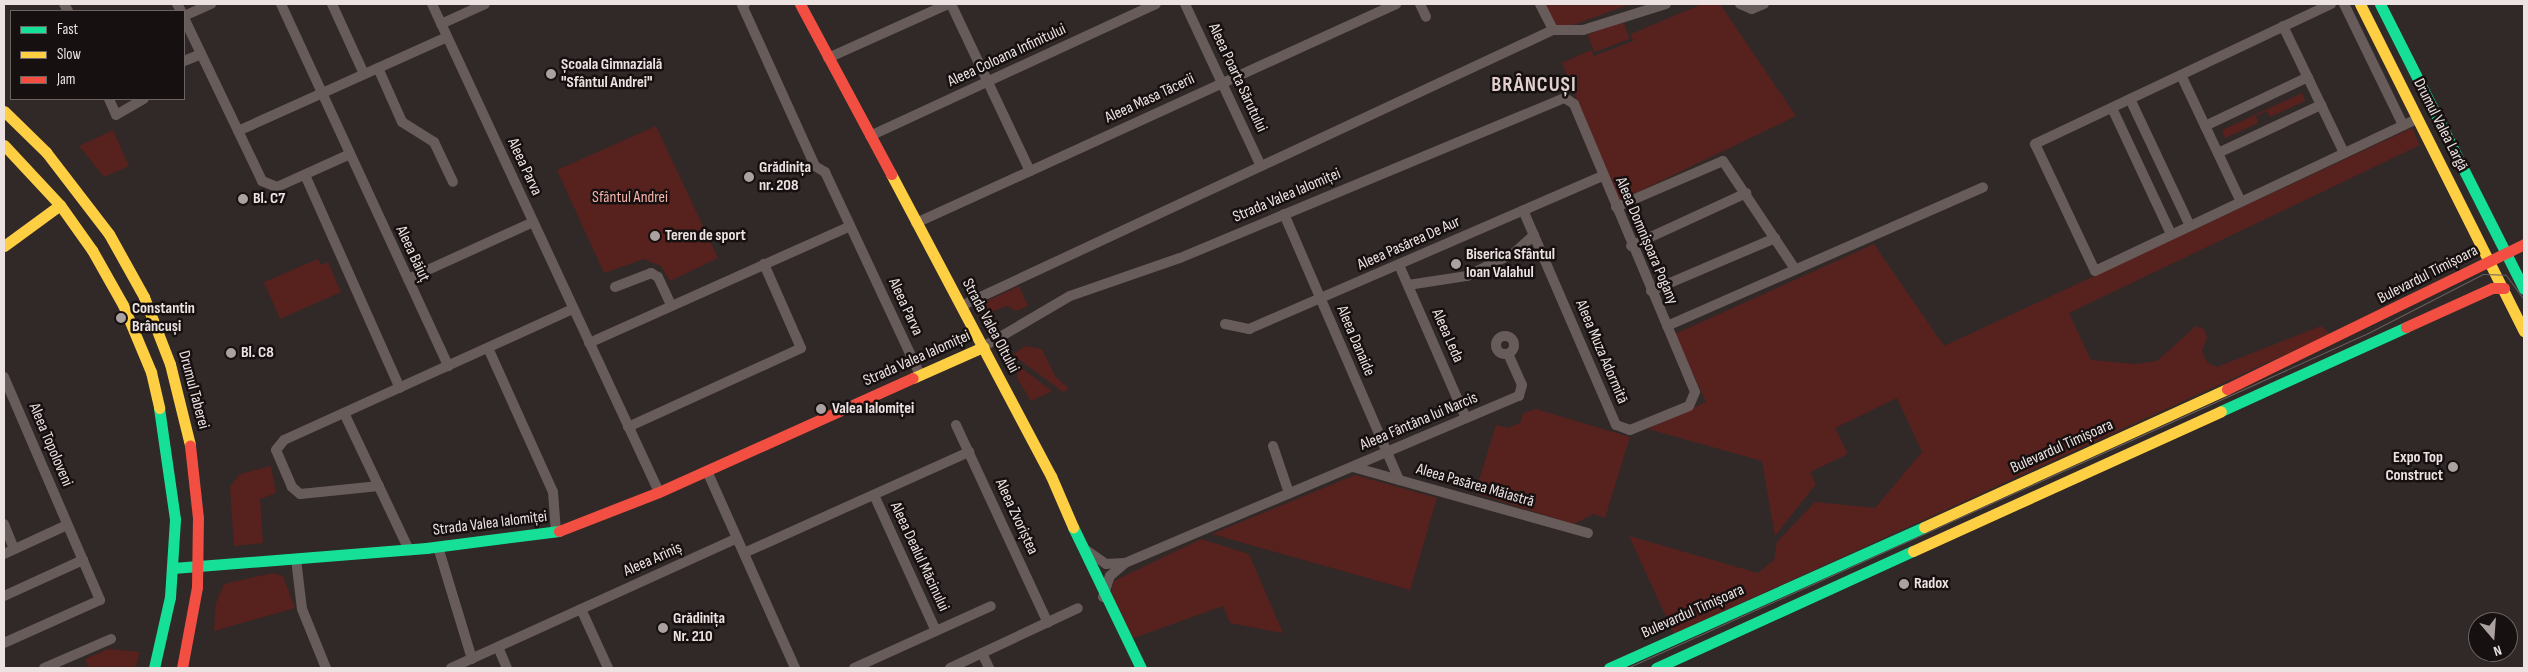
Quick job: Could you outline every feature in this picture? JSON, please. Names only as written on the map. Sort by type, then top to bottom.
[{"type":"main road","name":"Strada Valea Oltului","points":[[800,4],[961,306],[1086,550],[1103,597],[1141,668]]},
{"type":"main road","name":"Drumul Valea Largă","points":[[2360,4],[2490,261],[2499,286],[2524,331]]},
{"type":"main road","name":"Drumul Valea Largă","points":[[2380,4],[2524,289]]},
{"type":"main road","name":"Drumul Taberei","points":[[4,111],[80,192],[109,234],[144,297],[179,395],[195,477],[199,530],[199,567],[182,668]]},
{"type":"main road","points":[[4,145],[60,205],[108,276],[151,372],[173,480],[174,568],[154,668]]},
{"type":"main road","points":[[4,246],[60,205]]},
{"type":"main road","name":"Bulevardul Timișoara","points":[[1609,668],[2171,416],[2524,244]]},
{"type":"main road","points":[[1656,668],[2499,286],[2524,249]]},
{"type":"main road","points":[[2499,286],[2506,253]]},
{"type":"main road","name":"Strada Valea Ialomiței","points":[[174,568],[409,550],[556,532],[659,492],[982,347]]},
{"type":"main road","points":[[199,530],[209,552],[230,564]]},
{"type":"main road","points":[[1862,554],[1870,572]]},
{"type":"street","points":[[185,17],[211,4]]},
{"type":"street","name":"Aleea Băiuț","points":[[281,4],[448,366]]},
{"type":"street","points":[[332,4],[364,74]]},
{"type":"street","name":"Aleea Parva","points":[[432,4],[659,492]]},
{"type":"street","points":[[441,24],[485,4]]},
{"type":"street","name":"Aleea Parva","points":[[744,4],[815,166],[824,172],[920,374]]},
{"type":"street","points":[[828,58],[950,4],[1030,171]]},
{"type":"street","name":"Aleea Coloana Infinitului","points":[[870,136],[1156,4]]},
{"type":"street","name":"Aleea Poarta Sărutului","points":[[1185,4],[1262,166]]},
{"type":"street","name":"Aleea Masa Tăcerii","points":[[916,223],[1396,4]]},
{"type":"street","points":[[1420,4],[1426,17]]},
{"type":"street","points":[[1540,4],[1553,30]]},
{"type":"street","points":[[961,306],[1553,30],[1583,30],[1666,4]]},
{"type":"street","points":[[1743,6],[1764,4]]},
{"type":"street","points":[[2331,4],[2035,144],[2095,271],[2418,118]]},
{"type":"street","points":[[2344,4],[2403,125]]},
{"type":"street","points":[[185,19],[238,131],[268,186],[277,187],[350,154]]},
{"type":"street","points":[[2283,26],[2344,152]]},
{"type":"street","points":[[238,131],[447,37]]},
{"type":"street","points":[[185,61],[201,54]]},
{"type":"street","points":[[378,68],[402,122],[434,142],[453,182]]},
{"type":"street","points":[[2181,75],[2241,202]]},
{"type":"street","points":[[2205,126],[2308,78]]},
{"type":"street","name":"Aleea Domnișoara Pogany","points":[[1565,98],[1574,104],[1631,246],[1667,326],[1694,399]]},
{"type":"street","name":"Strada Valea Ialomiței","points":[[982,347],[1070,296],[1169,263],[1565,98]]},
{"type":"street","points":[[2130,99],[2190,226]]},
{"type":"street","points":[[108,100],[116,115],[142,100]]},
{"type":"street","points":[[2218,153],[2321,105]]},
{"type":"street","points":[[2112,108],[2171,234]]},
{"type":"street","points":[[1616,208],[1723,162],[1746,193],[1795,269]]},
{"type":"street","points":[[305,175],[400,388]]},
{"type":"street","name":"Aleea Pasărea De Aur","points":[[1225,324],[1249,329],[1602,176]]},
{"type":"street","points":[[1667,326],[1983,187]]},
{"type":"street","points":[[1631,246],[1746,193]]},
{"type":"street","name":"Aleea Muza Adormită","points":[[1524,210],[1616,425],[1630,430],[1688,406],[1694,399]]},
{"type":"street","name":"Aleea Danaide","points":[[1284,214],[1399,480]]},
{"type":"street","points":[[408,279],[533,222]]},
{"type":"street","points":[[589,343],[850,226]]},
{"type":"street","points":[[1408,285],[1467,276],[1514,253],[1534,235]]},
{"type":"street","points":[[1651,291],[1775,238]]},
{"type":"street","points":[[628,427],[801,348],[764,264]]},
{"type":"street","name":"Aleea Leda","points":[[1400,265],[1466,418]]},
{"type":"street","points":[[615,287],[651,272],[658,277],[672,306]]},
{"type":"street","points":[[379,486],[300,494],[292,487],[279,461],[276,450],[281,443],[344,413],[574,309]]},
{"type":"street","points":[[488,348],[553,492],[556,532]]},
{"type":"street","name":"Aleea Fântâna lui Narcis","points":[[1103,597],[1110,576],[1125,563],[1353,467],[1522,393],[1508,354]]},
{"type":"street","name":"Aleea Topoloveni","points":[[4,377],[100,600],[4,643]]},
{"type":"street","points":[[344,413],[409,550]]},
{"type":"street","name":"Aleea Zvoriștea","points":[[956,425],[1048,622]]},
{"type":"street","points":[[1273,446],[1289,493]]},
{"type":"street","name":"Aleea Dealul Măcinului","points":[[744,553],[969,452]]},
{"type":"street","name":"Aleea Pasărea Măiastră","points":[[1353,467],[1588,533]]},
{"type":"street","points":[[707,471],[795,668]]},
{"type":"street","name":"Aleea Dealul Măcinului","points":[[874,495],[936,631]]},
{"type":"street","points":[[4,524],[14,549]]},
{"type":"street","points":[[4,554],[67,525]]},
{"type":"street","name":"Aleea Ariniș","points":[[451,668],[737,538]]},
{"type":"street","points":[[438,547],[472,659]]},
{"type":"street","name":"Aleea Fântâna lui Narcis","points":[[1086,550],[1106,564],[1125,563]]},
{"type":"street","points":[[296,559],[302,610],[326,668]]},
{"type":"street","points":[[4,596],[83,560]]},
{"type":"street","name":"Aleea Dealul Măcinului","points":[[854,668],[991,606]]},
{"type":"street","points":[[950,668],[1078,608]]},
{"type":"street","points":[[581,609],[608,668]]},
{"type":"street","points":[[44,668],[111,638]]},
{"type":"street","points":[[498,647],[507,668]]},
{"type":"street","points":[[982,653],[989,668]]},
{"type":"green space","points":[[1545,4],[1631,4],[1567,27],[1556,26]]},
{"type":"green space","points":[[1702,4],[1720,4],[1796,116],[1619,201],[1562,63],[1591,50],[1594,56],[1633,41],[1631,34]]},
{"type":"green space","points":[[1623,21],[1630,39],[1594,52],[1588,35]]},
{"type":"green space","points":[[2302,93],[2305,101],[2270,117],[2267,111],[2256,116],[2258,123],[2225,138],[2222,130]]},
{"type":"green space","name":"Sfântul Andrei","points":[[656,126],[718,258],[670,281],[661,266],[644,259],[604,273],[557,170]]},
{"type":"green space","points":[[2412,128],[2420,145],[2069,313],[2091,360],[2135,364],[2157,361],[2196,326],[2204,329],[2207,337],[2202,351],[2207,362],[2217,367],[2321,326],[2330,334],[1674,634],[1629,536],[1758,573],[1774,560],[1777,542],[1815,502],[1875,508],[1922,452],[1897,398],[1835,428],[1848,454],[1810,472],[1816,484],[1775,536],[1762,461],[1648,429],[1706,402],[1675,334],[1874,244],[1944,346]]},
{"type":"green space","points":[[113,130],[129,166],[104,177],[79,146]]},
{"type":"green space","points":[[318,259],[321,265],[328,262],[341,292],[280,319],[264,282]]},
{"type":"green space","points":[[1019,286],[1028,306],[1016,311],[1007,306],[983,315],[978,305]]},
{"type":"green space","points":[[1025,346],[1042,349],[1055,376],[1069,389],[1063,392],[1013,355]]},
{"type":"green space","points":[[1016,364],[1052,391],[1031,401],[1018,380]]},
{"type":"green space","points":[[1536,409],[1630,437],[1605,518],[1594,514],[1573,524],[1475,493],[1496,425],[1508,428],[1521,422],[1523,413]]},
{"type":"green space","points":[[271,466],[276,493],[260,499],[263,543],[234,546],[230,487],[240,474]]},
{"type":"green space","points":[[1355,475],[1437,498],[1410,590],[1212,534]]},
{"type":"green space","points":[[1201,539],[1249,554],[1283,633],[1230,623],[1223,606],[1131,639],[1110,597],[1114,581]]},
{"type":"green space","points":[[273,573],[283,576],[295,608],[214,631],[216,603],[224,584]]},
{"type":"green space","points":[[108,649],[140,652],[135,668],[89,668],[85,659]]},
{"type":"tram line","points":[[1627,668],[2370,332],[2483,274],[2506,275],[2524,300]]},
{"type":"traffic: fast","points":[[2380,4],[2524,289]]},
{"type":"traffic: fast","points":[[2221,411],[2406,327]]},
{"type":"traffic: fast","points":[[154,668],[170,597],[175,519],[159,408]]},
{"type":"traffic: fast","points":[[1073,527],[1141,668]]},
{"type":"traffic: fast","points":[[1609,668],[1924,527]]},
{"type":"traffic: fast","points":[[173,568],[426,548],[559,531]]},
{"type":"traffic: fast","points":[[1656,668],[1913,551]]},
{"type":"traffic: slow","points":[[2360,4],[2524,331]]},
{"type":"traffic: slow","points":[[4,111],[46,152],[109,234],[144,297],[170,364],[190,445]]},
{"type":"traffic: slow","points":[[4,145],[60,205],[92,250],[123,305],[151,372],[159,408]]},
{"type":"traffic: slow","points":[[891,174],[1051,476],[1073,527]]},
{"type":"traffic: slow","points":[[4,246],[60,205]]},
{"type":"traffic: slow","points":[[913,378],[983,347]]},
{"type":"traffic: slow","points":[[1924,527],[2227,389]]},
{"type":"traffic: slow","points":[[1913,551],[2221,411]]},
{"type":"traffic: jam","points":[[800,4],[891,174]]},
{"type":"traffic: jam","points":[[2227,389],[2524,244]]},
{"type":"traffic: jam","points":[[2406,327],[2492,288],[2504,288]]},
{"type":"traffic: jam","points":[[559,531],[659,492],[913,378]]},
{"type":"traffic: jam","points":[[182,668],[197,587],[198,518],[190,445]]},
{"type":"place","name":"Școala Gimnazială \"Sfântul Andrei\"","points":[[551,74]]},
{"type":"place","name":"Grădinița nr. 208","points":[[749,177]]},
{"type":"place","name":"Bl. C7","points":[[243,199]]},
{"type":"place","name":"Teren de sport","points":[[655,236]]},
{"type":"place","name":"Biserica Sfântul Ioan Valahul","points":[[1456,264]]},
{"type":"place","name":"Constantin Brâncuși","points":[[121,318]]},
{"type":"place","name":"Bl. C8","points":[[231,353]]},
{"type":"place","name":"Valea Ialomiței","points":[[821,409]]},
{"type":"place","name":"Expo Top Construct","points":[[2453,467]]},
{"type":"place","name":"Radox","points":[[1904,584]]},
{"type":"place","name":"Grădinița Nr. 210","points":[[663,628]]},
{"type":"district","name":"BRÂNCUȘI","points":[[1534,85]]}]
